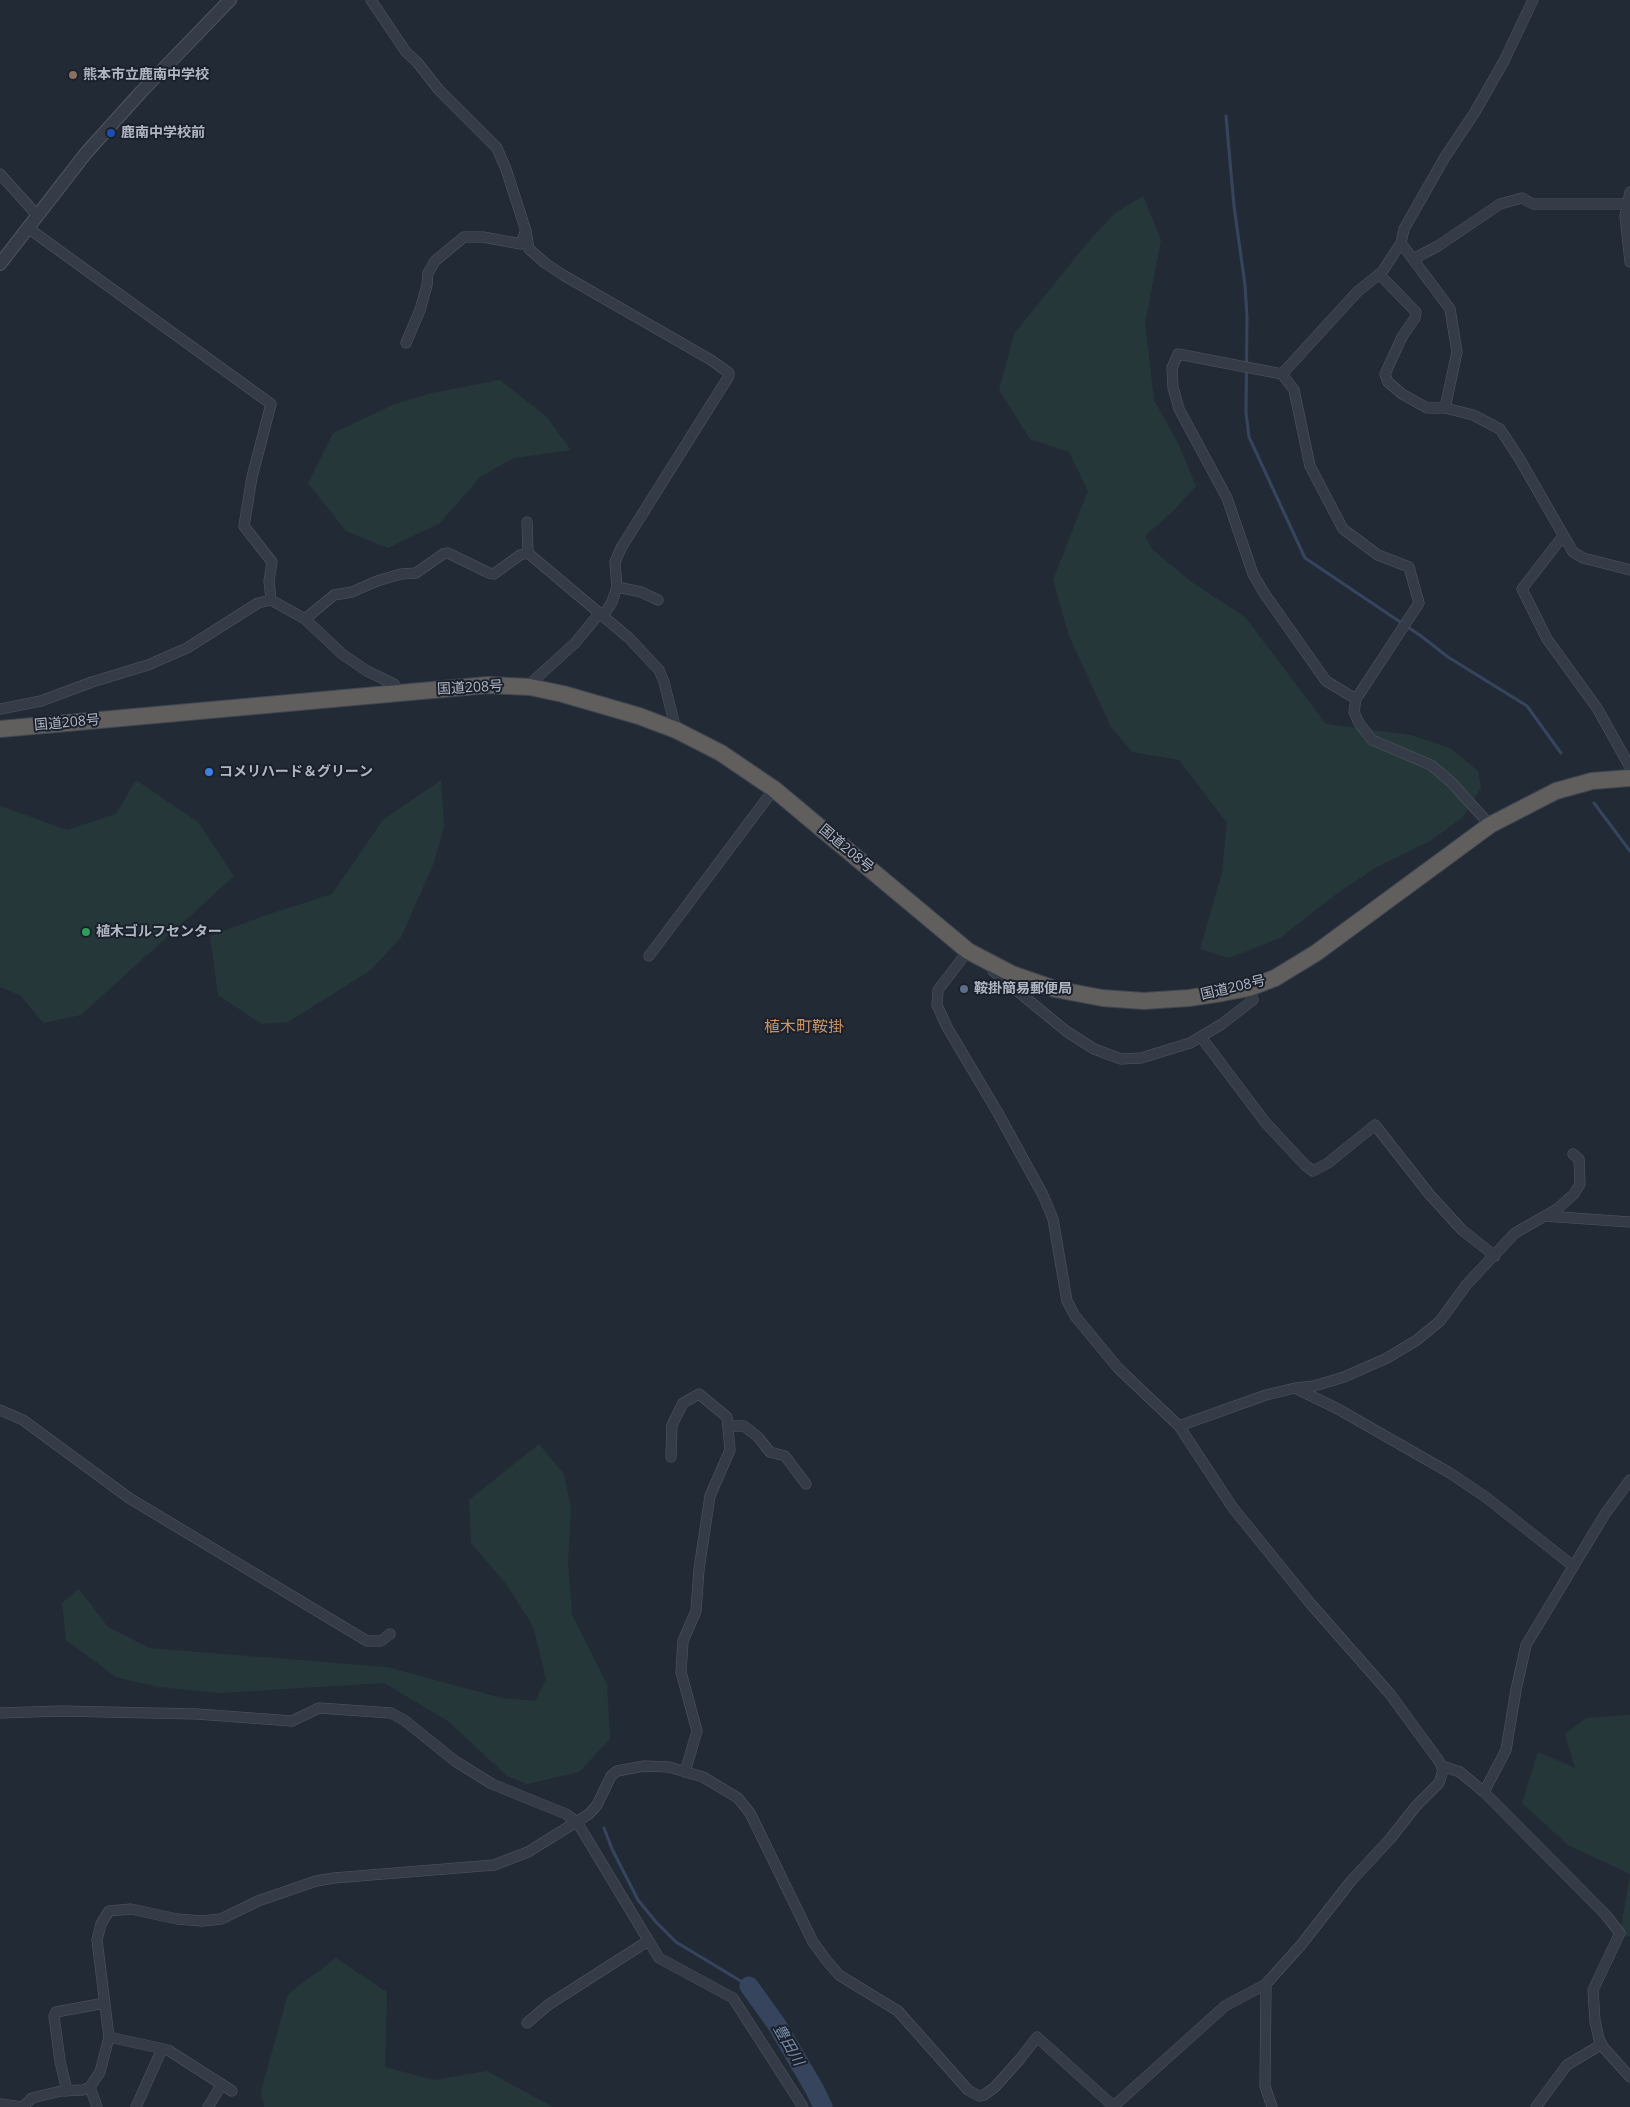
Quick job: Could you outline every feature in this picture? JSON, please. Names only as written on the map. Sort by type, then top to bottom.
[{"type":"highway","name":"国道208号","points":[[0,729],[488,685],[530,687],[563,694],[624,711],[676,730],[721,754],[774,789],[968,951],[1012,974],[1055,989],[1102,998],[1153,1001],[1190,998],[1249,988],[1275,978],[1316,953],[1490,825],[1556,791],[1592,781],[1630,778]]},
{"type":"street","points":[[0,264],[86,153],[141,92],[230,0]]},
{"type":"street","points":[[371,0],[406,52],[417,62],[439,90],[497,148],[506,169],[526,231],[529,249],[544,263],[711,360],[729,373],[729,376],[621,548],[615,562],[617,587],[612,602],[575,642],[532,682],[530,687]]},
{"type":"street","points":[[1282,374],[1358,291],[1379,274],[1401,243],[1404,229],[1445,157],[1475,112],[1504,61],[1533,0]]},
{"type":"street","points":[[0,174],[37,214]]},
{"type":"street","points":[[1630,192],[1625,216],[1630,262]]},
{"type":"street","points":[[1413,260],[1438,246],[1500,204],[1522,198],[1533,204],[1628,204]]},
{"type":"street","points":[[28,228],[271,404],[252,477],[244,526],[272,562],[269,582],[271,600]]},
{"type":"street","points":[[406,343],[420,310],[427,285],[428,273],[435,260],[464,237],[483,237],[521,244],[526,231]]},
{"type":"street","points":[[1401,243],[1450,309],[1457,352],[1445,408]]},
{"type":"street","points":[[1379,274],[1416,312],[1415,318],[1402,337],[1385,374],[1388,382],[1402,394],[1427,408],[1445,408],[1473,415],[1500,429],[1519,458],[1573,552],[1583,558],[1630,570]]},
{"type":"street","points":[[1356,699],[1326,681],[1264,593],[1253,574],[1227,498],[1179,409],[1173,387],[1172,368],[1178,354],[1282,374],[1294,390],[1310,466],[1343,529],[1378,554],[1408,567],[1419,602],[1356,699],[1354,712],[1359,723],[1372,740],[1431,765],[1451,782],[1490,825]]},
{"type":"street","points":[[527,522],[528,553],[629,638],[659,670],[664,682],[676,730]]},
{"type":"street","points":[[1563,536],[1522,589],[1547,639],[1597,708],[1630,767]]},
{"type":"street","points":[[305,619],[334,595],[352,592],[376,581],[401,574],[416,574],[443,554],[448,553],[489,574],[494,574],[520,555],[528,553]]},
{"type":"street","points":[[617,587],[641,592],[658,600]]},
{"type":"street","points":[[0,709],[41,701],[92,682],[148,665],[187,648],[258,603],[271,600],[305,619],[342,654],[367,671],[394,684],[400,694]]},
{"type":"street","points":[[649,956],[774,789]]},
{"type":"street","points":[[0,2104],[23,2107],[32,2098],[83,2090],[90,2087],[100,2072],[109,2037],[97,1940],[101,1924],[109,1911],[131,1909],[186,1920],[221,1919],[258,1901],[325,1880],[402,1871],[494,1865],[528,1852],[589,1814],[597,1805],[617,1770],[644,1766],[669,1768],[702,1777],[738,1798],[750,1813],[813,1942],[827,1961],[839,1975],[898,2011],[968,2090],[979,2096],[984,2095],[995,2086],[1037,2037],[1110,2103],[1116,2106],[1225,2006],[1266,1984],[1301,1945],[1351,1881],[1390,1839],[1416,1806],[1439,1783],[1443,1770],[1442,1766],[1415,1726],[1390,1694],[1310,1603],[1233,1508],[1179,1426],[1118,1368],[1075,1316],[1067,1301],[1053,1219],[1043,1195],[936,1004],[938,990],[968,951],[1019,991],[1041,1012],[1094,1049],[1121,1059],[1141,1058],[1190,1043],[1222,1024],[1253,1000],[1249,988]]},
{"type":"street","points":[[1201,1037],[1265,1122],[1305,1165],[1313,1171],[1328,1163],[1375,1125],[1430,1195],[1462,1230],[1495,1256]]},
{"type":"street","points":[[1179,1426],[1266,1395],[1294,1388],[1314,1386],[1344,1377],[1387,1358],[1417,1340],[1440,1321],[1467,1284],[1515,1233],[1557,1209],[1574,1194],[1580,1184],[1579,1158],[1573,1154]]},
{"type":"street","points":[[1544,1216],[1630,1222]]},
{"type":"street","points":[[1294,1388],[1338,1409],[1450,1473],[1487,1498],[1572,1566]]},
{"type":"street","points":[[671,1457],[672,1425],[682,1403],[700,1394],[727,1417],[730,1450],[710,1496],[699,1568],[696,1611],[683,1641],[681,1672],[697,1731],[685,1772]]},
{"type":"street","points":[[0,1410],[23,1420],[129,1498],[367,1641],[381,1641],[390,1634]]},
{"type":"street","points":[[728,1426],[744,1426],[758,1437],[770,1452],[785,1456],[806,1484]]},
{"type":"street","points":[[1484,1792],[1506,1750],[1526,1645],[1572,1566],[1605,1514],[1630,1480]]},
{"type":"street","points":[[0,1713],[61,1710],[178,1714],[292,1721],[319,1708],[391,1713],[404,1720],[455,1760],[492,1784],[566,1814],[577,1822],[659,1958],[733,1998],[803,2107]]},
{"type":"street","points":[[1442,1766],[1460,1772],[1484,1792],[1605,1914],[1620,1933],[1593,1990],[1595,2021],[1602,2044],[1630,2077]]},
{"type":"street","points":[[527,2023],[548,2005],[648,1941]]},
{"type":"street","points":[[1266,1984],[1265,2086],[1272,2107]]},
{"type":"street","points":[[67,2091],[60,2061],[54,2016],[56,2012],[105,2003]]},
{"type":"street","points":[[109,2037],[168,2050],[232,2091]]},
{"type":"street","points":[[1536,2107],[1568,2065],[1602,2044]]},
{"type":"street","points":[[136,2107],[162,2049]]},
{"type":"street","points":[[208,2107],[222,2084]]},
{"type":"street","points":[[90,2087],[93,2090],[97,2107]]},
{"type":"shaded area","points":[[1143,196],[1161,240],[1145,323],[1154,400],[1178,443],[1196,486],[1172,512],[1145,536],[1152,549],[1190,581],[1245,617],[1326,724],[1411,735],[1450,748],[1478,771],[1481,788],[1462,818],[1430,841],[1375,868],[1335,895],[1280,938],[1229,958],[1200,949],[1222,873],[1227,823],[1179,760],[1132,752],[1111,727],[1069,636],[1053,580],[1088,491],[1069,452],[1030,439],[999,390],[1014,334],[1088,242],[1115,213]]},
{"type":"shaded area","points":[[500,380],[546,416],[571,450],[514,458],[481,476],[440,523],[388,548],[346,531],[308,483],[333,433],[395,404],[432,393]]},
{"type":"shaded area","name":"植木ゴルフセンター","points":[[136,780],[198,822],[234,876],[81,1015],[43,1023],[20,995],[0,987],[0,806],[67,830],[116,814]]},
{"type":"shaded area","points":[[441,780],[444,827],[433,865],[401,937],[371,970],[288,1022],[262,1024],[218,995],[210,936],[332,894],[383,820]]},
{"type":"shaded area","points":[[539,1444],[564,1474],[571,1509],[568,1562],[572,1615],[607,1684],[610,1739],[579,1772],[527,1784],[507,1776],[448,1721],[384,1683],[221,1693],[158,1687],[116,1677],[66,1640],[62,1603],[79,1589],[108,1627],[149,1648],[387,1667],[502,1698],[535,1701],[546,1679],[533,1626],[506,1584],[471,1543],[469,1500]]},
{"type":"shaded area","points":[[1630,1715],[1630,1874],[1568,1845],[1522,1803],[1538,1752],[1575,1768],[1565,1734],[1586,1718]]},
{"type":"shaded area","points":[[1630,1875],[1630,1937],[1620,1933]]},
{"type":"shaded area","points":[[336,1958],[387,1992],[385,2067],[434,2080],[487,2071],[553,2107],[264,2107],[261,2091],[288,1994]]},
{"type":"waterway","points":[[1226,116],[1234,206],[1245,285],[1247,317],[1246,413],[1249,437],[1305,558],[1421,636],[1448,657],[1527,706],[1561,753]]},
{"type":"waterway","points":[[1594,803],[1630,851]]},
{"type":"waterway","points":[[604,1828],[612,1849],[638,1900],[656,1922],[676,1942],[749,1986]]},
{"type":"waterway","name":"豊田川","points":[[749,1986],[777,2025],[823,2107]]},
{"type":"place","name":"熊本市立鹿南中学校","points":[[73,75]]},
{"type":"place","name":"鹿南中学校前","points":[[111,133]]},
{"type":"place","name":"コメリハード＆グリーン","points":[[209,772]]},
{"type":"place","name":"植木ゴルフセンター","points":[[86,932]]},
{"type":"place","name":"鞍掛簡易郵便局","points":[[964,989]]},
{"type":"district","name":"植木町鞍掛","points":[[804,1027]]}]
